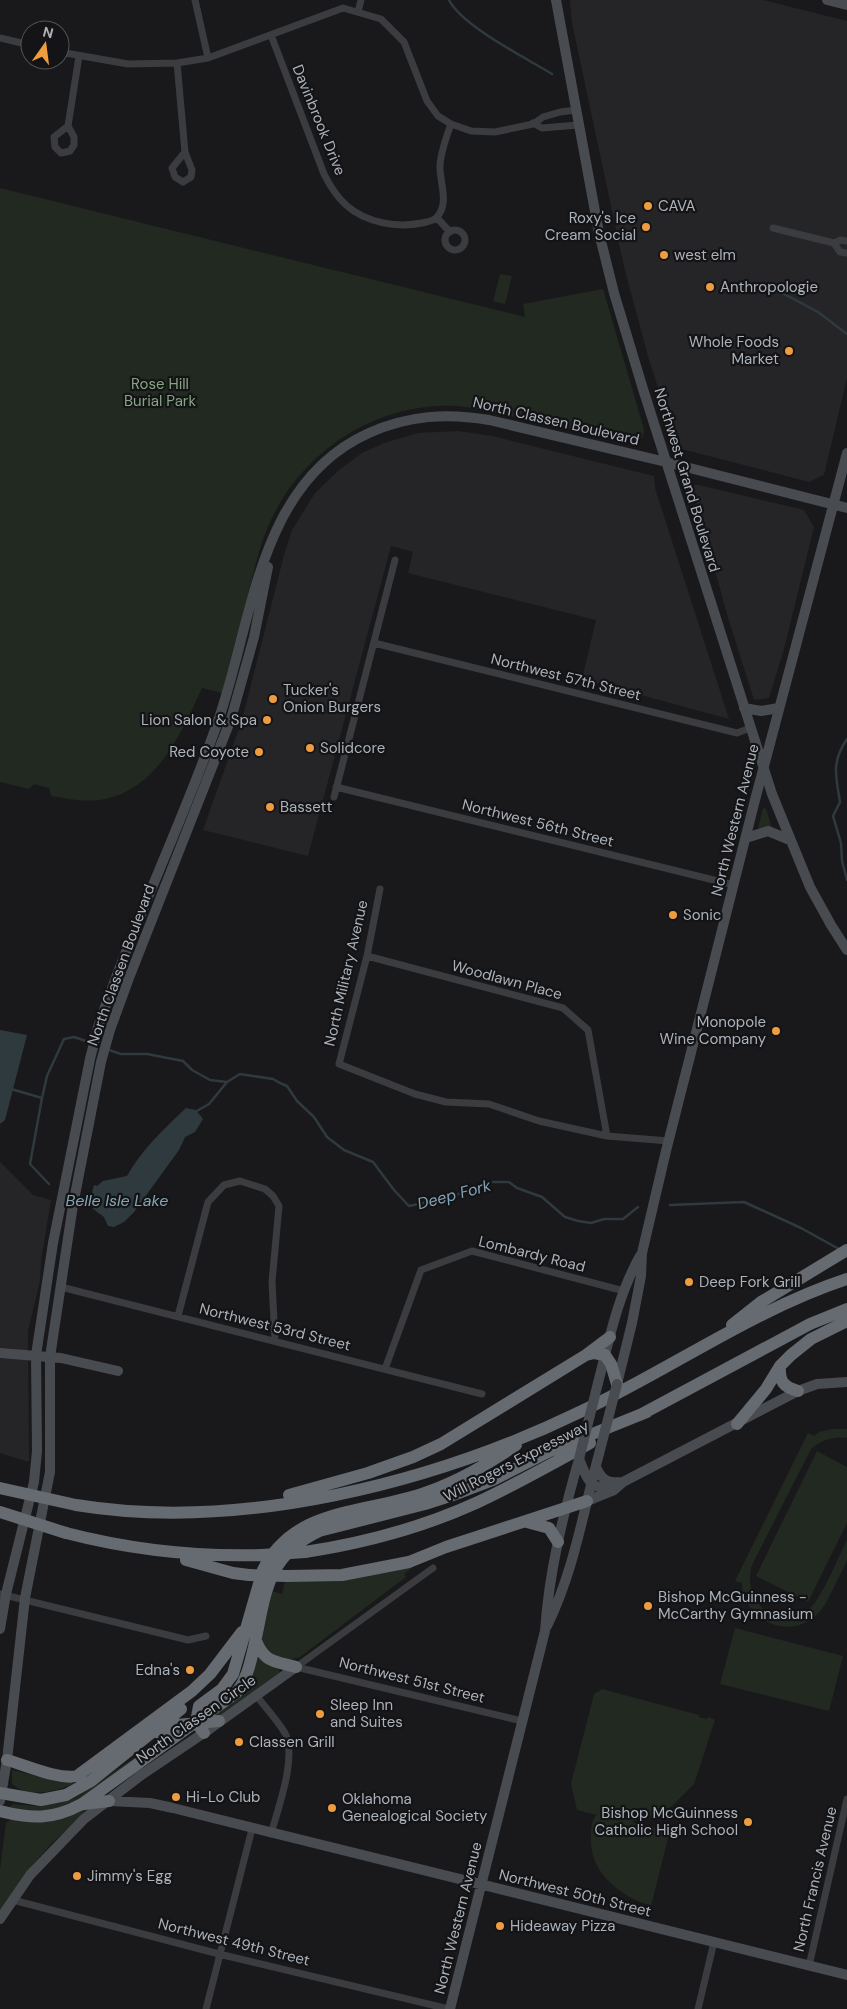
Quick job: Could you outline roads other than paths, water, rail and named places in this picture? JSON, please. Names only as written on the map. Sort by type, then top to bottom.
[{"type":"highway","points":[[703,1347],[761,1302],[847,1250]]},
{"type":"highway","name":"Will Rogers Expressway","points":[[0,1488],[104,1510],[157,1513],[242,1509],[341,1493],[410,1476],[479,1454],[537,1432],[582,1411],[774,1309],[841,1281]]},
{"type":"highway","name":"Will Rogers Expressway","points":[[0,1512],[66,1533],[102,1542],[197,1556],[262,1556],[305,1552],[339,1547],[394,1534],[475,1504],[810,1324],[847,1309]]},
{"type":"highway","points":[[737,1424],[766,1390],[780,1366],[798,1348],[811,1339],[847,1321]]},
{"type":"highway","points":[[242,1509],[368,1473],[413,1457],[467,1429],[586,1355],[610,1337]]},
{"type":"highway","points":[[586,1355],[594,1353],[605,1355],[617,1377]]},
{"type":"highway","points":[[780,1366],[779,1378],[782,1383],[787,1388],[798,1391]]},
{"type":"highway","points":[[0,1811],[23,1817],[41,1818],[68,1812],[200,1727],[236,1693],[248,1674],[266,1594],[274,1569],[296,1544],[310,1535],[319,1530],[416,1507],[456,1494],[492,1480],[550,1451],[647,1412]]},
{"type":"highway","points":[[200,1727],[199,1706],[222,1689],[233,1674],[258,1584],[267,1562],[280,1544],[296,1531],[325,1518],[424,1494],[453,1482],[471,1474],[537,1432]]},
{"type":"highway","points":[[160,1552],[233,1573],[249,1575],[342,1574],[397,1565],[587,1501]]},
{"type":"highway","points":[[525,1521],[549,1528],[558,1542]]},
{"type":"highway","points":[[7,1760],[65,1776],[77,1776],[192,1691],[210,1674],[238,1639],[249,1619]]},
{"type":"highway","points":[[256,1641],[261,1653],[267,1658],[296,1666]]},
{"type":"highway","points":[[1,1796],[40,1800],[66,1795],[91,1781],[150,1735],[236,1662]]},
{"type":"highway","points":[[150,1735],[161,1733],[177,1725],[200,1727],[219,1721]]},
{"type":"highway","points":[[82,1804],[109,1801]]},
{"type":"main road","name":"Northwest Grand Boulevard","points":[[556,0],[599,233],[614,293],[763,769],[790,840],[821,909],[847,950]]},
{"type":"main road","points":[[827,0],[847,5]]},
{"type":"main road","name":"North Classen Boulevard","points":[[0,1629],[3,1594],[34,1482],[38,1451],[36,1355],[53,1244],[98,1027],[217,724],[249,606],[274,536],[297,492],[324,462],[359,438],[382,427],[408,419],[444,415],[466,416],[666,462],[847,508]]},
{"type":"main road","name":"North Western Avenue","points":[[449,2009],[545,1631],[560,1599],[575,1552],[639,1286],[642,1253],[669,1141],[778,708],[847,453]]},
{"type":"main road","name":"North Classen Boulevard","points":[[1,1796],[7,1760],[25,1598],[50,1472],[52,1435],[50,1357],[66,1245],[101,1062],[110,1030],[129,978],[208,782],[231,719],[261,608],[274,536]]},
{"type":"main road","points":[[744,708],[761,711],[778,708]]},
{"type":"main road","points":[[197,778],[208,782]]},
{"type":"main road","points":[[746,838],[768,831],[790,840]]},
{"type":"main road","points":[[147,902],[158,906]]},
{"type":"main road","points":[[118,974],[129,978]]},
{"type":"main road","points":[[53,1244],[66,1245]]},
{"type":"main road","name":"North Western Avenue","points":[[545,1631],[547,1597],[558,1542],[605,1355],[630,1273],[642,1253]]},
{"type":"main road","points":[[0,1353],[50,1357],[118,1371]]},
{"type":"main road","points":[[587,1501],[614,1490],[623,1482],[798,1391],[817,1384],[847,1382]]},
{"type":"main road","points":[[579,1463],[591,1484],[598,1488],[614,1490]]},
{"type":"main road","points":[[596,1467],[600,1476],[605,1481],[613,1483],[623,1482]]},
{"type":"main road","name":"North Classen Circle","points":[[219,1721],[296,1666]]},
{"type":"main road","name":"North Classen Circle","points":[[0,1919],[30,1875],[64,1837],[84,1818],[109,1801],[200,1727]]},
{"type":"main road","name":"Northwest 50th Street","points":[[140,1776],[132,1788],[134,1795],[150,1803]]},
{"type":"main road","name":"Northwest 50th Street","points":[[109,1801],[150,1803],[847,1975]]},
{"type":"street","points":[[195,0],[208,58]]},
{"type":"street","points":[[358,12],[361,0]]},
{"type":"street","points":[[70,54],[128,64],[177,63],[208,58],[343,8],[381,19],[404,42],[427,101],[438,116],[451,124],[471,131],[495,132],[534,123],[543,117],[576,110]]},
{"type":"street","name":"Davinbrook Drive","points":[[271,36],[317,158],[334,192],[347,206],[363,216],[382,223],[409,226],[428,222],[436,218]]},
{"type":"street","points":[[0,38],[20,43]]},
{"type":"street","points":[[68,126],[78,56]]},
{"type":"street","points":[[177,63],[185,152]]},
{"type":"street","points":[[534,123],[542,128],[578,125]]},
{"type":"street","points":[[450,232],[436,218],[442,204],[444,191],[440,167],[442,151],[451,124]]},
{"type":"street","points":[[773,228],[834,243],[841,240],[847,241]]},
{"type":"street","points":[[834,243],[840,252],[847,253]]},
{"type":"street","points":[[334,797],[395,560]]},
{"type":"street","name":"Northwest 57th Street","points":[[374,643],[737,733],[750,728]]},
{"type":"street","name":"Northwest 56th Street","points":[[336,787],[734,885]]},
{"type":"street","name":"North Military Avenue","points":[[380,889],[367,956],[339,1064],[415,1094],[446,1102],[489,1104],[539,1121],[607,1136]]},
{"type":"street","name":"Woodlawn Place","points":[[367,956],[563,1008],[588,1030],[607,1136]]},
{"type":"street","points":[[607,1136],[669,1141]]},
{"type":"street","points":[[178,1316],[208,1202],[224,1185],[240,1181],[265,1189],[273,1196],[279,1206],[272,1282],[275,1341]]},
{"type":"street","name":"Lombardy Road","points":[[385,1369],[421,1270],[472,1251],[624,1292]]},
{"type":"street","name":"Northwest 53rd Street","points":[[61,1287],[482,1394]]},
{"type":"street","name":"North Classen Circle","points":[[296,1666],[433,1568]]},
{"type":"street","points":[[3,1594],[188,1640],[206,1636]]},
{"type":"street","name":"Northwest 51st Street","points":[[296,1666],[522,1721]]},
{"type":"street","points":[[256,1695],[286,1735],[288,1750],[288,1769],[271,1834]]},
{"type":"street","name":"North Francis Avenue","points":[[809,1966],[847,1799]]},
{"type":"street","points":[[206,2009],[252,1829]]},
{"type":"street","name":"Northwest 49th Street","points":[[13,1900],[220,1954],[449,2009]]},
{"type":"street","points":[[698,2009],[714,1942]]},
{"type":"water","points":[[0,1030],[27,1035],[5,1120],[0,1124]]},
{"type":"water","name":"Belle Isle Lake","points":[[186,1108],[196,1110],[203,1119],[195,1132],[185,1137],[179,1150],[134,1212],[124,1222],[114,1227],[108,1226],[104,1217],[93,1209],[93,1202],[90,1201],[94,1185],[97,1186],[103,1181],[127,1176],[146,1148]]},
{"type":"waterway","points":[[449,0],[456,10],[480,31],[552,74]]},
{"type":"waterway","points":[[771,287],[818,312],[847,334]]},
{"type":"waterway","points":[[847,739],[837,762],[836,777],[840,802],[833,816],[841,843],[842,861],[847,880]]},
{"type":"waterway","name":"Deep Fork","points":[[11,1089],[42,1098],[47,1076],[64,1039],[74,1037],[92,1043]]},
{"type":"waterway","name":"Deep Fork","points":[[106,1049],[121,1054],[147,1054],[183,1061],[192,1070],[210,1080],[227,1082],[240,1074],[273,1079],[287,1086],[297,1101],[314,1117],[327,1137],[344,1150],[373,1162],[409,1206],[480,1188],[492,1182],[509,1182],[517,1188],[542,1197],[565,1217],[578,1221],[591,1223],[604,1219],[623,1219],[638,1207]]},
{"type":"waterway","points":[[195,1112],[209,1104],[227,1082]]},
{"type":"waterway","points":[[42,1098],[30,1164],[49,1184]]},
{"type":"waterway","name":"Deep Fork","points":[[670,1205],[744,1202],[801,1228],[839,1249]]},
{"type":"place","name":"CAVA","points":[[648,206]]},
{"type":"place","name":"Roxy's Ice Cream Social","points":[[646,227]]},
{"type":"place","name":"west elm","points":[[664,255]]},
{"type":"place","name":"Anthropologie","points":[[710,287]]},
{"type":"place","name":"Whole Foods Market","points":[[789,351]]},
{"type":"place","name":"Tucker's Onion Burgers","points":[[273,699]]},
{"type":"place","name":"Lion Salon & Spa","points":[[267,720]]},
{"type":"place","name":"Solidcore","points":[[310,748]]},
{"type":"place","name":"Red Coyote","points":[[259,752]]},
{"type":"place","name":"Bassett","points":[[270,807]]},
{"type":"place","name":"Sonic","points":[[673,915]]},
{"type":"place","name":"Monopole Wine Company","points":[[776,1031]]},
{"type":"place","name":"Deep Fork Grill","points":[[689,1282]]},
{"type":"place","name":"Bishop McGuinness - McCarthy Gymnasium","points":[[648,1606]]},
{"type":"place","name":"Edna's","points":[[190,1670]]},
{"type":"place","name":"Sleep Inn and Suites","points":[[320,1714]]},
{"type":"place","name":"Classen Grill","points":[[239,1742]]},
{"type":"place","name":"Hi-Lo Club","points":[[176,1797]]},
{"type":"place","name":"Oklahoma Genealogical Society","points":[[332,1808]]},
{"type":"place","name":"Bishop McGuinness Catholic High School","points":[[748,1822]]},
{"type":"place","name":"Jimmy's Egg","points":[[77,1876]]},
{"type":"place","name":"Hideaway Pizza","points":[[500,1926]]},
{"type":"park label","name":"Rose Hill Burial Park","points":[[160,392]]}]
